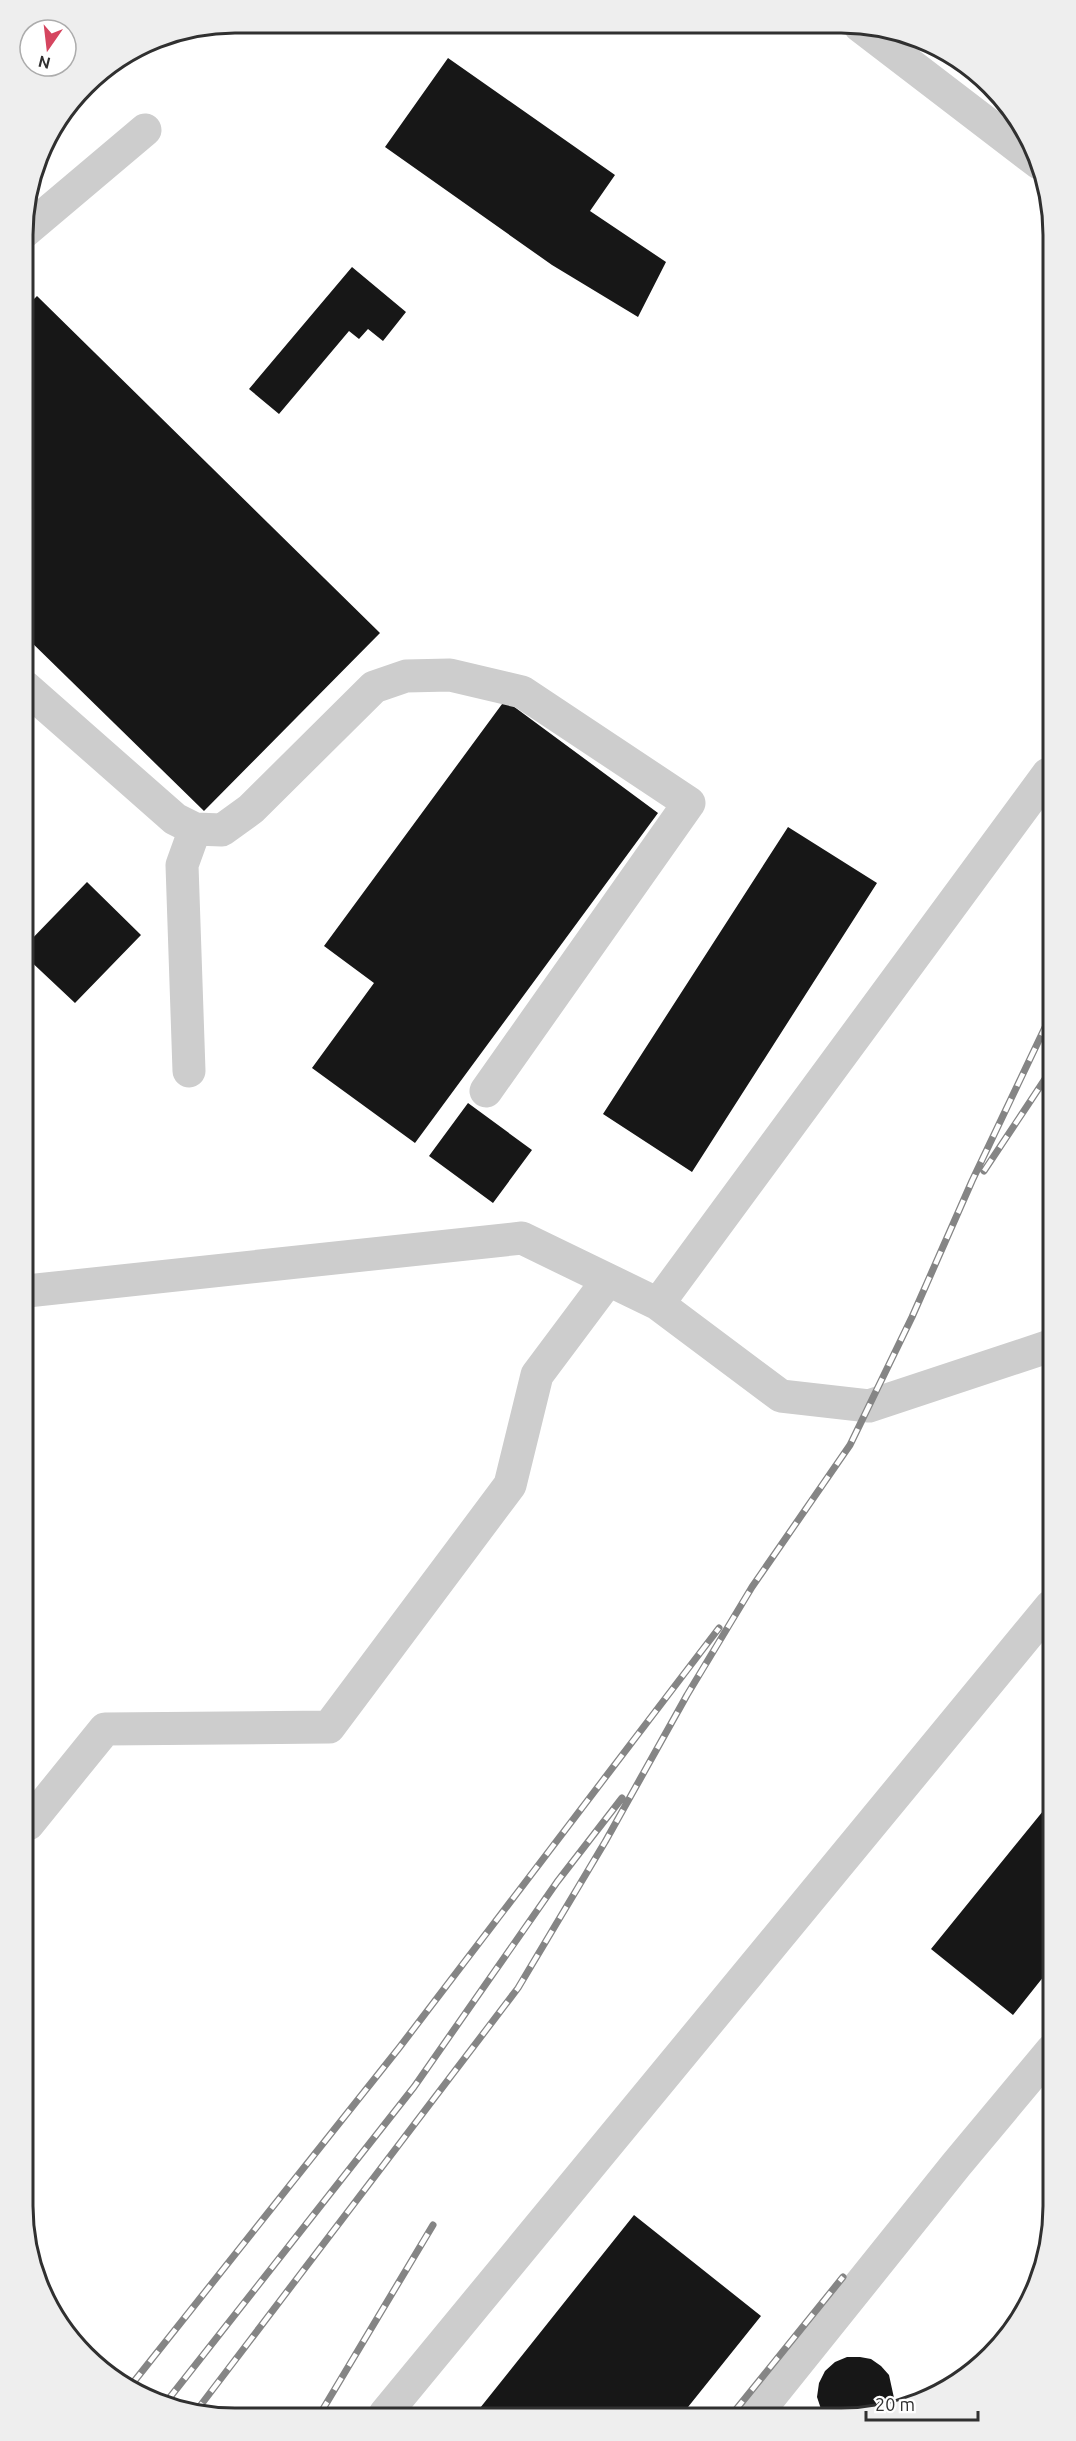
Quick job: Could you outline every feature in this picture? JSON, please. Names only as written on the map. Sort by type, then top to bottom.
[{"type":"lane","points":[[873,36],[1025,152]]},
{"type":"lane","points":[[33,224],[145,129]]},
{"type":"lane","points":[[33,694],[175,819],[195,829],[222,830],[251,809],[374,687],[406,676],[450,675],[522,692],[689,803],[486,1091]]},
{"type":"lane","points":[[658,1304],[1043,781]]},
{"type":"lane","points":[[189,1071],[182,865],[195,829]]},
{"type":"lane","points":[[33,1290],[522,1238],[658,1304],[781,1396],[869,1406],[1043,1348]]},
{"type":"lane","points":[[33,1818],[105,1729],[328,1727],[510,1485],[537,1375],[608,1280]]},
{"type":"lane","points":[[390,2408],[1043,1616]]},
{"type":"lane","points":[[761,2408],[956,2165],[1043,2061]]},
{"type":"building","points":[[448,58],[615,175],[590,211],[666,262],[638,317],[552,265],[385,147]]},
{"type":"building","points":[[352,267],[406,312],[383,341],[368,329],[359,339],[349,331],[279,414],[249,389]]},
{"type":"building","points":[[37,296],[380,633],[204,811],[33,644],[33,300]]},
{"type":"building","points":[[505,700],[658,813],[415,1143],[312,1068],[374,983],[324,946]]},
{"type":"building","points":[[788,827],[877,883],[692,1172],[603,1114]]},
{"type":"building","points":[[87,882],[141,935],[75,1003],[33,964],[33,938]]},
{"type":"building","points":[[468,1103],[532,1150],[493,1203],[429,1156]]},
{"type":"building","points":[[1043,1811],[1043,1977],[1013,2015],[931,1949]]},
{"type":"building","points":[[634,2215],[761,2316],[687,2408],[480,2408]]},
{"type":"building","points":[[847,2357],[871,2359],[889,2375],[893,2401],[867,2406],[821,2408],[817,2397],[819,2383],[825,2371],[835,2362]]},
{"type":"railway","points":[[201,2405],[518,1988],[752,1587],[850,1445],[912,1317],[972,1181],[1043,1032]]},
{"type":"railway","points":[[984,1171],[1043,1082]]},
{"type":"railway","points":[[135,2381],[399,2048],[719,1628]]},
{"type":"railway","points":[[170,2397],[414,2087],[557,1882],[622,1798]]},
{"type":"railway","points":[[324,2408],[433,2225]]},
{"type":"railway","points":[[737,2408],[843,2277]]}]
